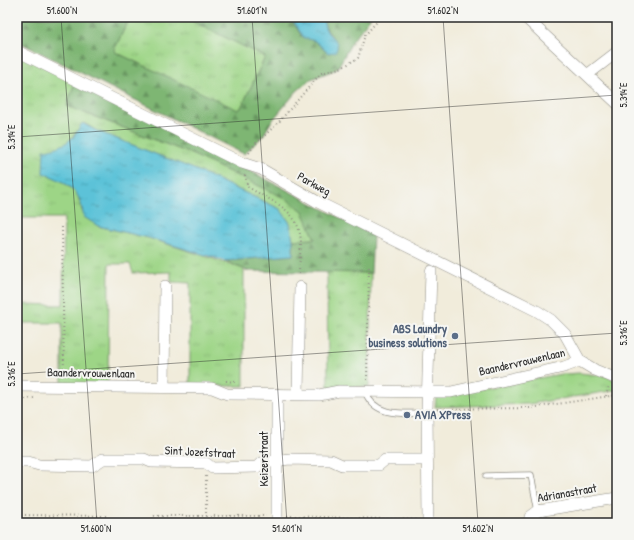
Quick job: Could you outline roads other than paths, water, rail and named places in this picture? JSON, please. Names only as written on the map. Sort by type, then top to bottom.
[{"type":"street","points":[[525,17],[617,103]]},
{"type":"street","name":"Parkweg","points":[[17,50],[242,163],[261,169],[316,201],[547,317],[565,334],[580,361]]},
{"type":"street","points":[[587,75],[617,52]]},
{"type":"street","points":[[428,523],[427,411],[431,272]]},
{"type":"street","points":[[164,387],[165,286]]},
{"type":"street","points":[[298,394],[300,287]]},
{"type":"street","name":"Baandervrouwenlaan","points":[[17,386],[212,388],[227,394],[319,395],[366,388],[451,392],[564,367],[580,361],[595,370],[617,379]]},
{"type":"street","name":"Keizerstraat","points":[[277,394],[277,523]]},
{"type":"street","name":"Sint Jozefstraat","points":[[17,462],[28,462],[39,465],[92,466],[103,459],[144,459],[151,462],[206,463],[212,468],[257,467],[261,463],[289,459],[331,460],[342,465],[379,465],[385,460],[427,460]]},
{"type":"street","name":"Adrianastraat","points":[[529,523],[530,517],[538,511],[617,498]]},
{"type":"lane","points":[[366,388],[368,400],[373,405],[386,412],[427,411]]},
{"type":"lane","points":[[486,476],[532,475],[538,511]]},
{"type":"water","points":[[290,17],[321,17],[327,31],[337,44],[337,49],[335,52],[328,53],[315,41],[304,38]]},
{"type":"water","points":[[82,123],[97,131],[196,170],[280,209],[290,223],[293,240],[293,255],[225,261],[149,238],[98,226],[84,217],[79,198],[71,188],[61,181],[43,173],[44,150],[57,147],[67,142],[79,129]]},
{"type":"place","name":"ABS Laundry business solutions","points":[[455,336]]},
{"type":"place","name":"AVIA XPress","points":[[407,415]]}]
